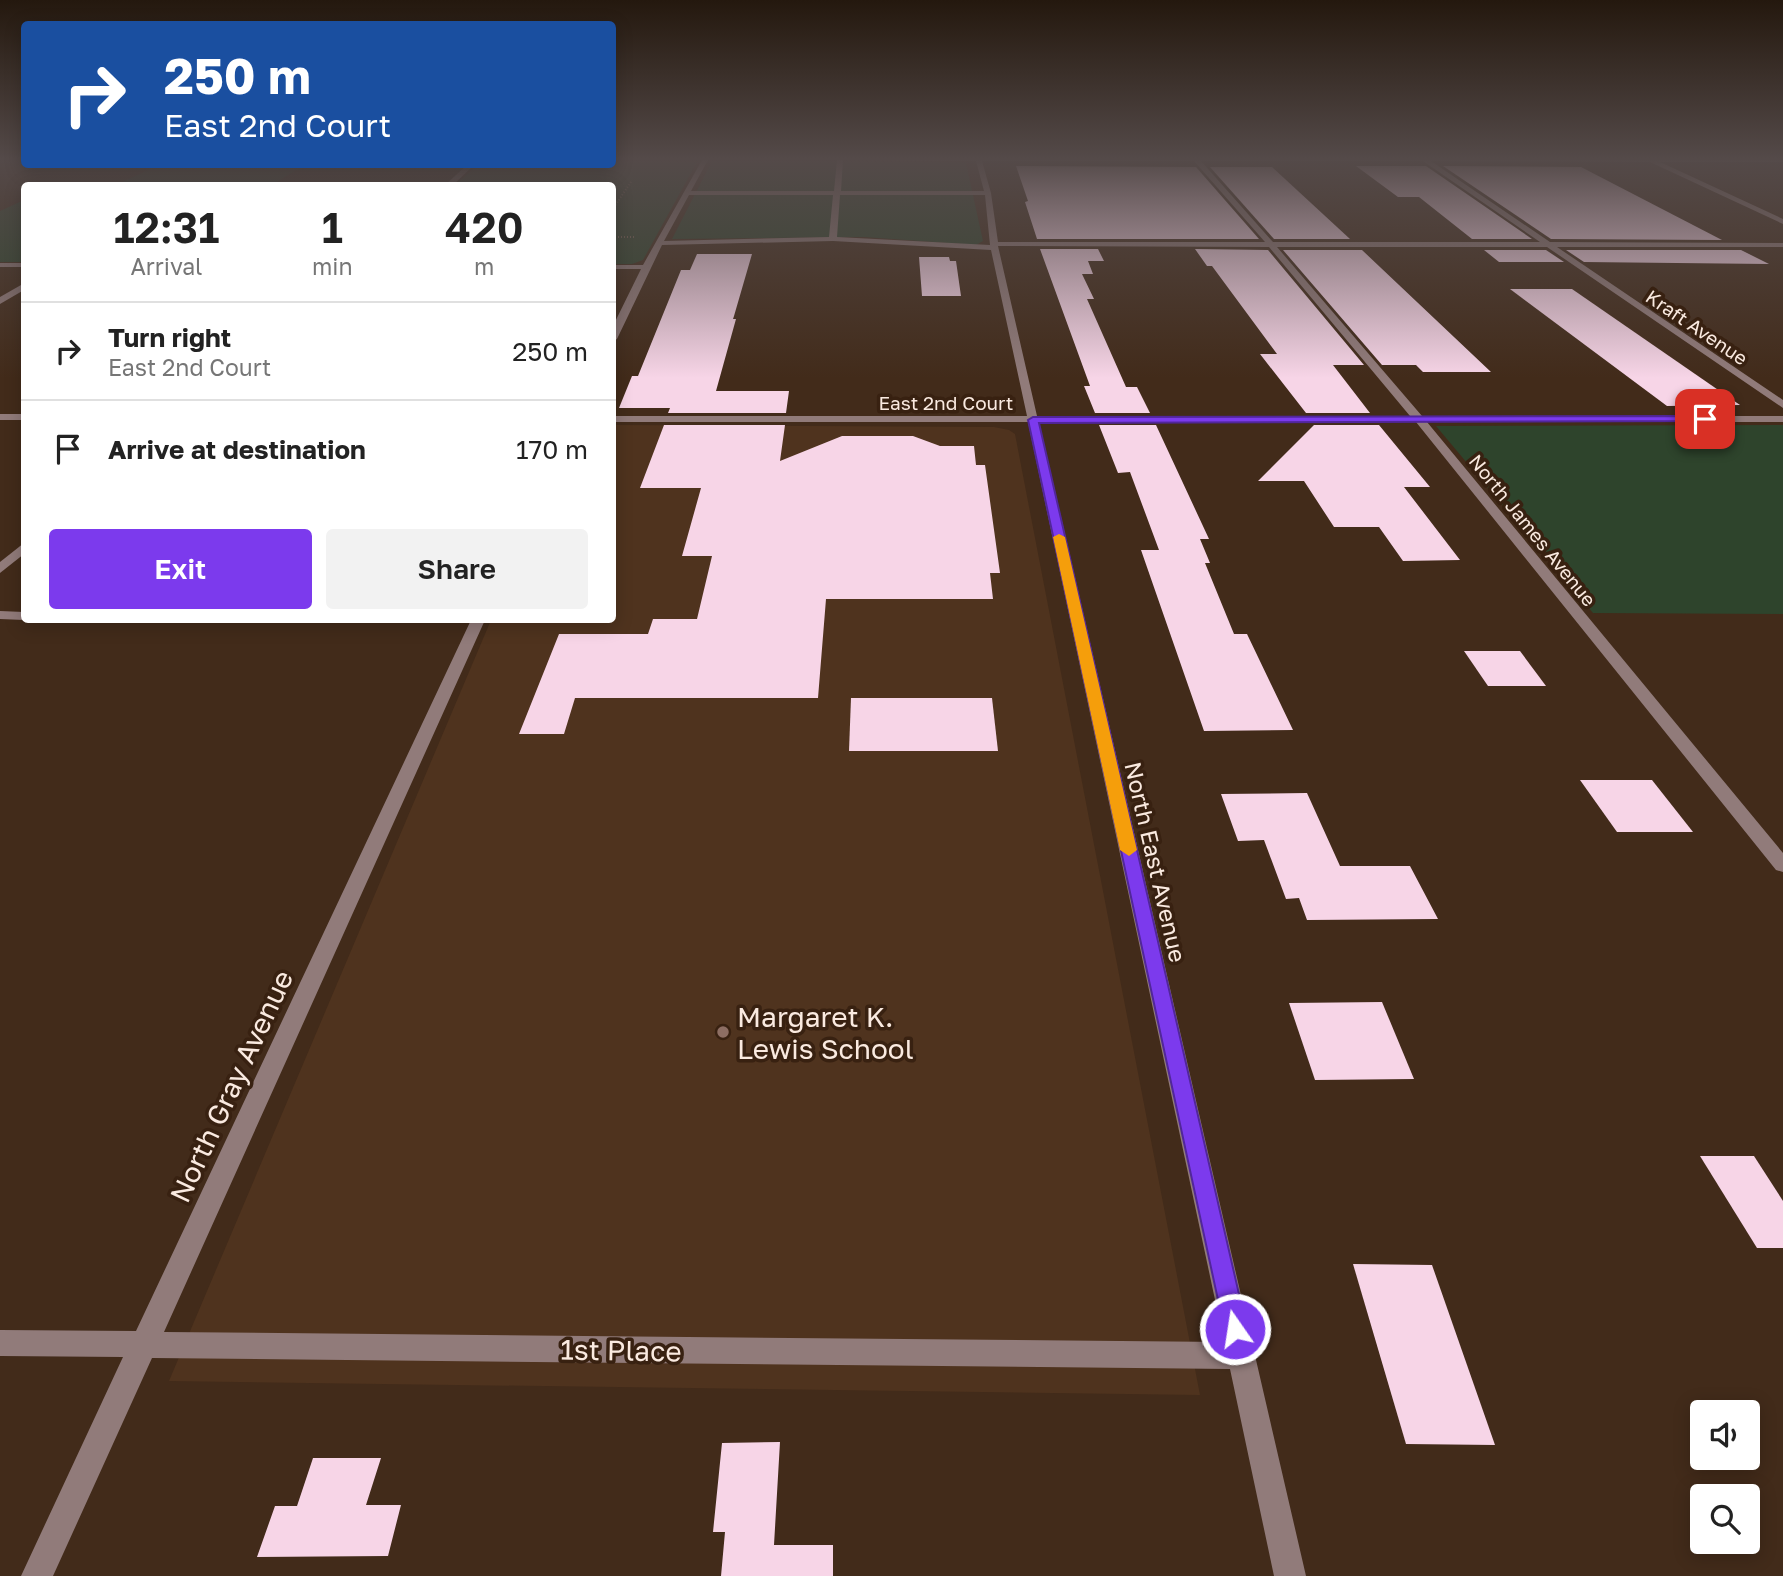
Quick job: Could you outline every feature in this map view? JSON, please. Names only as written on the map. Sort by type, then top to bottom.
[{"type":"street","points":[[616,331],[666,232]]},
{"type":"street","points":[[833,232],[833,239]]},
{"type":"street","name":"North East Avenue","points":[[993,232],[1290,1576]]},
{"type":"street","name":"North James Avenue","points":[[1260,232],[1783,866]]},
{"type":"street","name":"Kraft Avenue","points":[[1530,232],[1783,405]]},
{"type":"street","points":[[660,243],[833,239],[995,246],[1783,245]]},
{"type":"street","points":[[0,265],[21,265]]},
{"type":"street","points":[[616,267],[646,267]]},
{"type":"street","points":[[0,302],[21,289]]},
{"type":"street","points":[[0,417],[21,417]]},
{"type":"street","name":"East 2nd Court","points":[[616,419],[1783,419]]},
{"type":"street","points":[[0,569],[21,550]]},
{"type":"street","points":[[0,615],[21,615]]},
{"type":"street","name":"North Gray Avenue","points":[[37,1576],[477,623]]},
{"type":"street","name":"1st Place","points":[[0,1343],[1241,1356]]},
{"type":"shaded area","name":"Margaret K. Lewis School","points":[[616,425],[994,427],[1015,434],[1200,1395],[169,1381],[490,623],[616,623]]},
{"type":"green space","points":[[0,232],[21,232],[21,262],[0,262]]},
{"type":"green space","points":[[616,232],[659,232],[643,260],[632,264],[616,264]]},
{"type":"green space","points":[[676,232],[981,232],[983,241],[976,245],[864,237],[672,239]]},
{"type":"green space","points":[[1783,425],[1783,614],[1593,613],[1436,426]]},
{"type":"building","points":[[1035,232],[1252,232],[1259,239],[1037,239]]},
{"type":"building","points":[[1267,232],[1342,232],[1350,239],[1274,239]]},
{"type":"building","points":[[1463,232],[1521,232],[1532,239],[1472,239]]},
{"type":"building","points":[[1540,232],[1706,232],[1722,240],[1551,239]]},
{"type":"building","points":[[1040,249],[1098,249],[1104,261],[1088,261],[1093,274],[1082,274],[1094,299],[1087,299],[1126,387],[1137,387],[1150,413],[1095,413],[1084,386],[1090,386]]},
{"type":"building","points":[[1195,249],[1268,250],[1364,365],[1333,365],[1370,413],[1306,413],[1260,354],[1277,354],[1212,266],[1207,266]]},
{"type":"building","points":[[1283,250],[1362,250],[1491,372],[1423,372],[1416,365],[1382,365]]},
{"type":"building","points":[[1484,250],[1546,250],[1564,262],[1499,262]]},
{"type":"building","points":[[1566,250],[1741,250],[1769,264],[1584,262]]},
{"type":"building","points":[[697,254],[752,254],[716,391],[789,391],[786,413],[668,413],[670,408],[619,408],[632,376],[638,376],[681,270],[690,270]]},
{"type":"building","points":[[919,257],[949,257],[950,261],[956,261],[961,296],[922,296]]},
{"type":"building","points":[[1510,289],[1572,289],[1740,405],[1667,406]]},
{"type":"building","points":[[664,425],[785,425],[780,461],[842,436],[913,436],[940,446],[974,446],[976,465],[985,465],[1000,573],[990,573],[993,599],[826,599],[818,698],[575,698],[564,734],[519,734],[559,634],[648,634],[653,619],[697,619],[712,556],[682,556],[701,488],[640,488]]},
{"type":"building","points":[[1099,425],[1156,425],[1209,539],[1200,539],[1210,563],[1205,563],[1234,634],[1247,634],[1293,730],[1204,731],[1141,550],[1159,550],[1130,472],[1118,473]]},
{"type":"building","points":[[1314,425],[1379,425],[1430,487],[1404,487],[1460,560],[1403,561],[1379,527],[1334,527],[1304,481],[1258,481]]},
{"type":"building","points":[[1464,651],[1520,651],[1546,686],[1488,686]]},
{"type":"building","points":[[851,698],[992,698],[998,751],[849,751]]},
{"type":"building","points":[[1580,780],[1652,780],[1693,832],[1617,832]]},
{"type":"building","points":[[1307,793],[1340,866],[1410,866],[1438,919],[1307,920],[1299,898],[1286,899],[1264,840],[1238,841],[1221,794]]},
{"type":"building","points":[[1382,1002],[1414,1079],[1315,1080],[1289,1003]]},
{"type":"building","points":[[1700,1156],[1754,1156],[1783,1201],[1783,1248],[1757,1248]]},
{"type":"building","points":[[1353,1264],[1432,1265],[1495,1445],[1406,1444]]},
{"type":"building","points":[[780,1442],[774,1545],[833,1545],[833,1576],[721,1576],[725,1532],[713,1532],[722,1443]]},
{"type":"building","points":[[313,1458],[381,1458],[366,1505],[401,1505],[388,1556],[257,1557],[275,1506],[297,1506]]},
{"type":"slow traffic","points":[[1059,537],[1129,850]]},
{"type":"place","name":"Margaret K. Lewis School","points":[[723,1032]]},
{"type":"route","points":[[1235,1329],[1033,420],[1705,419]]}]
